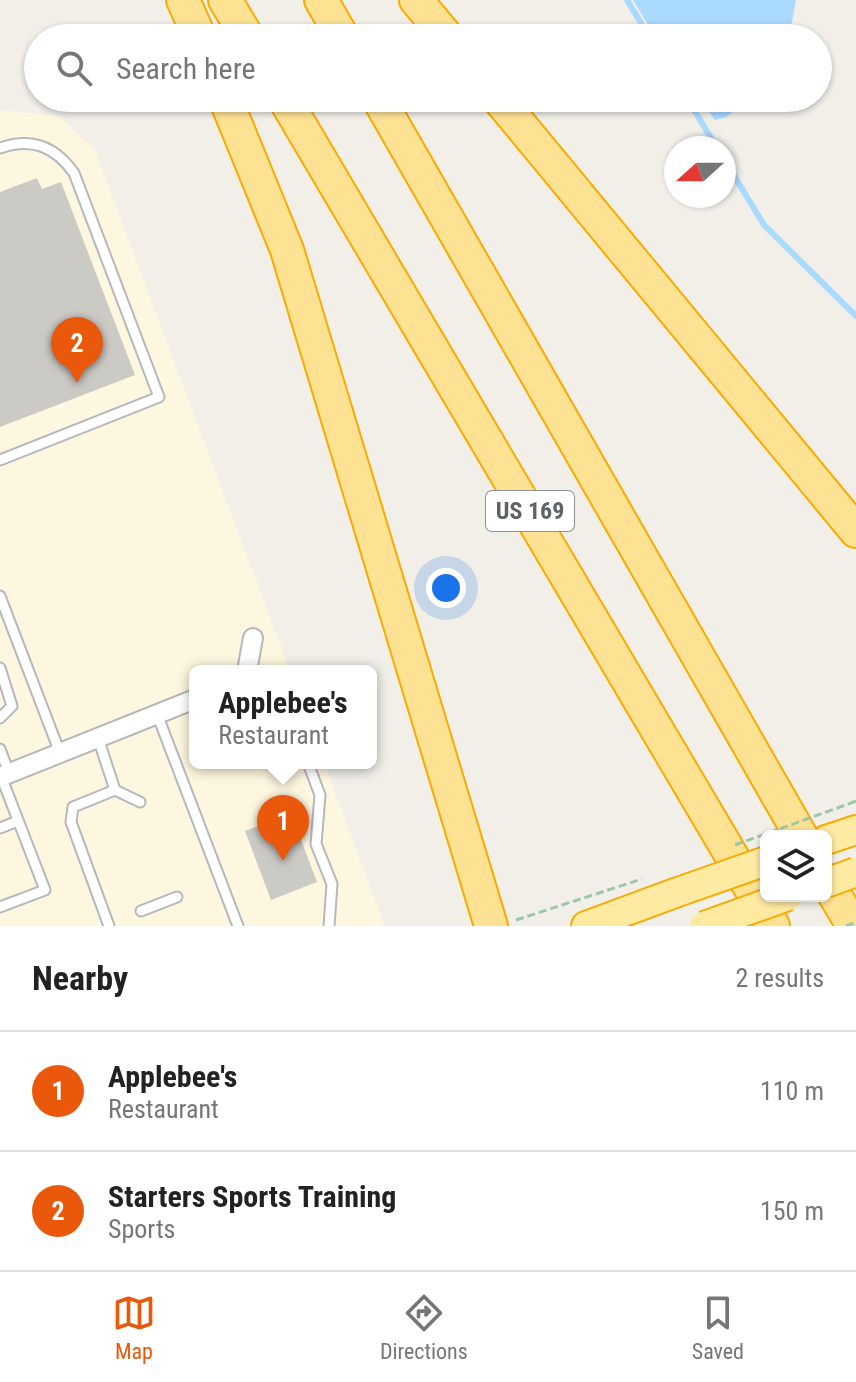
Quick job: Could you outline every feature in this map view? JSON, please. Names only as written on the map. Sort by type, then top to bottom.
[{"type":"highway","points":[[183,0],[194,24]]},
{"type":"highway","points":[[225,0],[240,24]]},
{"type":"highway","points":[[321,0],[335,24]]},
{"type":"highway","points":[[416,0],[436,24]]},
{"type":"highway","points":[[231,112],[287,250],[499,924]]},
{"type":"highway","name":"US 169","points":[[292,112],[773,926]]},
{"type":"highway","name":"US 169","points":[[386,112],[798,830]]},
{"type":"highway","points":[[510,112],[856,531]]},
{"type":"highway","points":[[832,834],[854,811]]},
{"type":"highway","points":[[586,926],[665,883],[760,862]]},
{"type":"highway","points":[[832,879],[856,872]]},
{"type":"highway","points":[[832,890],[854,924]]},
{"type":"highway","points":[[704,926],[771,902]]},
{"type":"street","points":[[250,665],[253,638]]},
{"type":"street","points":[[3,775],[189,701]]},
{"type":"lane","points":[[0,148],[19,141],[41,144],[66,161],[74,173],[159,397],[0,460]]},
{"type":"lane","points":[[0,596],[4,619],[60,753]]},
{"type":"lane","points":[[0,668],[12,706],[0,718]]},
{"type":"lane","points":[[157,714],[238,926]]},
{"type":"lane","points":[[98,738],[115,790],[140,802]]},
{"type":"lane","points":[[0,749],[3,775],[45,890],[0,907]]},
{"type":"lane","points":[[310,769],[320,795],[316,844],[332,884],[329,926]]},
{"type":"lane","points":[[109,926],[71,822],[73,807],[115,790]]},
{"type":"lane","points":[[0,828],[18,821]]},
{"type":"lane","points":[[141,911],[177,897]]},
{"type":"path","points":[[726,849],[854,811]]},
{"type":"path","points":[[499,924],[665,883]]},
{"type":"path","points":[[846,926],[854,924]]},
{"type":"shaded area","points":[[0,110],[59,116],[95,150],[288,665],[189,665],[189,769],[326,769],[385,926],[0,926]]},
{"type":"water","points":[[633,0],[796,0],[792,24],[648,24]]},
{"type":"water","points":[[710,112],[733,112],[726,117],[715,120]]},
{"type":"building","points":[[37,178],[42,189],[61,182],[135,375],[0,427],[0,192]]},
{"type":"building","points":[[272,821],[279,840],[298,832],[317,882],[271,900],[245,831]]},
{"type":"waterway","points":[[627,0],[642,24]]},
{"type":"waterway","points":[[695,112],[710,136]]},
{"type":"waterway","points":[[736,179],[764,225],[856,316]]},
{"type":"place","name":"Starters Sports Training","points":[[77,383]]},
{"type":"place","name":"Applebee's","points":[[283,861]]}]
